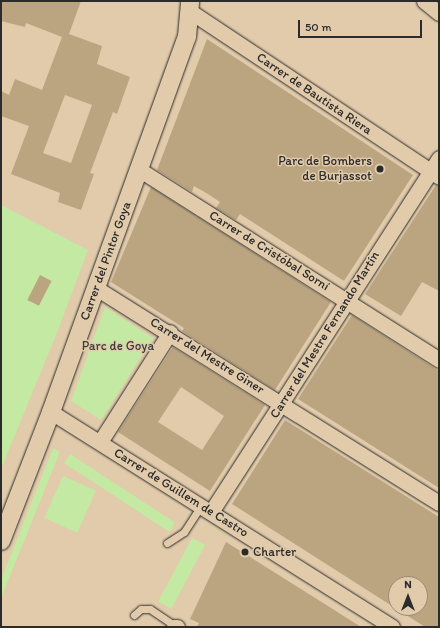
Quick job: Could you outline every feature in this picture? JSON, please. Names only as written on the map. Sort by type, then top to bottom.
[{"type":"street","points":[[424,1],[439,13]]},
{"type":"street","name":"Carrer del Pintor Goya","points":[[1,541],[51,412],[140,170],[186,37],[189,6]]},
{"type":"street","name":"Carrer de Bautista Riera","points":[[189,6],[434,174]]},
{"type":"street","name":"Carrer del Mestre Fernando Martín","points":[[206,509],[282,403],[346,300],[434,174],[439,158]]},
{"type":"street","name":"Carrer de Cristóbal Sorní","points":[[140,170],[439,360]]},
{"type":"street","name":"Carrer del Mestre Giner","points":[[96,288],[170,332],[439,503]]},
{"type":"street","points":[[100,442],[170,332]]},
{"type":"street","name":"Carrer de Guillem de Castro","points":[[51,412],[206,509],[386,625]]},
{"type":"lane","points":[[167,543],[184,532],[206,509]]},
{"type":"lane","points":[[134,615],[141,609],[150,608],[175,627]]},
{"type":"green space","points":[[1,205],[88,250],[58,330],[1,469]]},
{"type":"green space","name":"Parc de Goya","points":[[105,307],[153,338],[101,420],[71,401]]},
{"type":"green space","points":[[53,448],[60,452],[1,598],[1,580]]},
{"type":"green space","points":[[70,454],[174,522],[172,530],[168,531],[64,463]]},
{"type":"green space","points":[[63,476],[96,491],[77,533],[44,518]]},
{"type":"green space","points":[[192,538],[205,545],[171,609],[158,602]]},
{"type":"building","points":[[1,1],[81,1],[69,34],[102,46],[97,64],[130,77],[117,114],[113,112],[90,173],[94,174],[81,210],[58,202],[60,193],[11,174],[29,126],[1,116],[1,91],[9,95],[15,79],[42,90],[62,37],[26,23],[25,27],[1,21]],"holes":[[[65,95],[92,105],[71,163],[43,153]]]},
{"type":"building","points":[[207,39],[413,175],[344,281],[240,214],[236,220],[216,208],[220,202],[208,194],[194,186],[192,192],[157,170]]},
{"type":"building","points":[[436,185],[439,186],[439,291],[422,282],[401,316],[365,294]]},
{"type":"building","points":[[151,187],[331,302],[275,390],[182,331],[184,328],[111,282]]},
{"type":"building","points":[[40,275],[52,281],[39,306],[27,300]]},
{"type":"building","points":[[352,315],[439,371],[439,488],[298,399]]},
{"type":"building","points":[[173,347],[265,405],[210,491],[118,432]],"holes":[[[181,387],[224,416],[202,450],[158,422]]]},
{"type":"building","points":[[285,420],[439,517],[439,627],[425,627],[408,616],[428,616],[428,576],[388,576],[388,603],[232,504]]},
{"type":"building","points":[[226,542],[361,627],[197,627],[199,623],[190,619]]},
{"type":"place","name":"Parc de Bombers de Burjassot","points":[[380,169]]},
{"type":"place","name":"Charter","points":[[245,552]]}]
